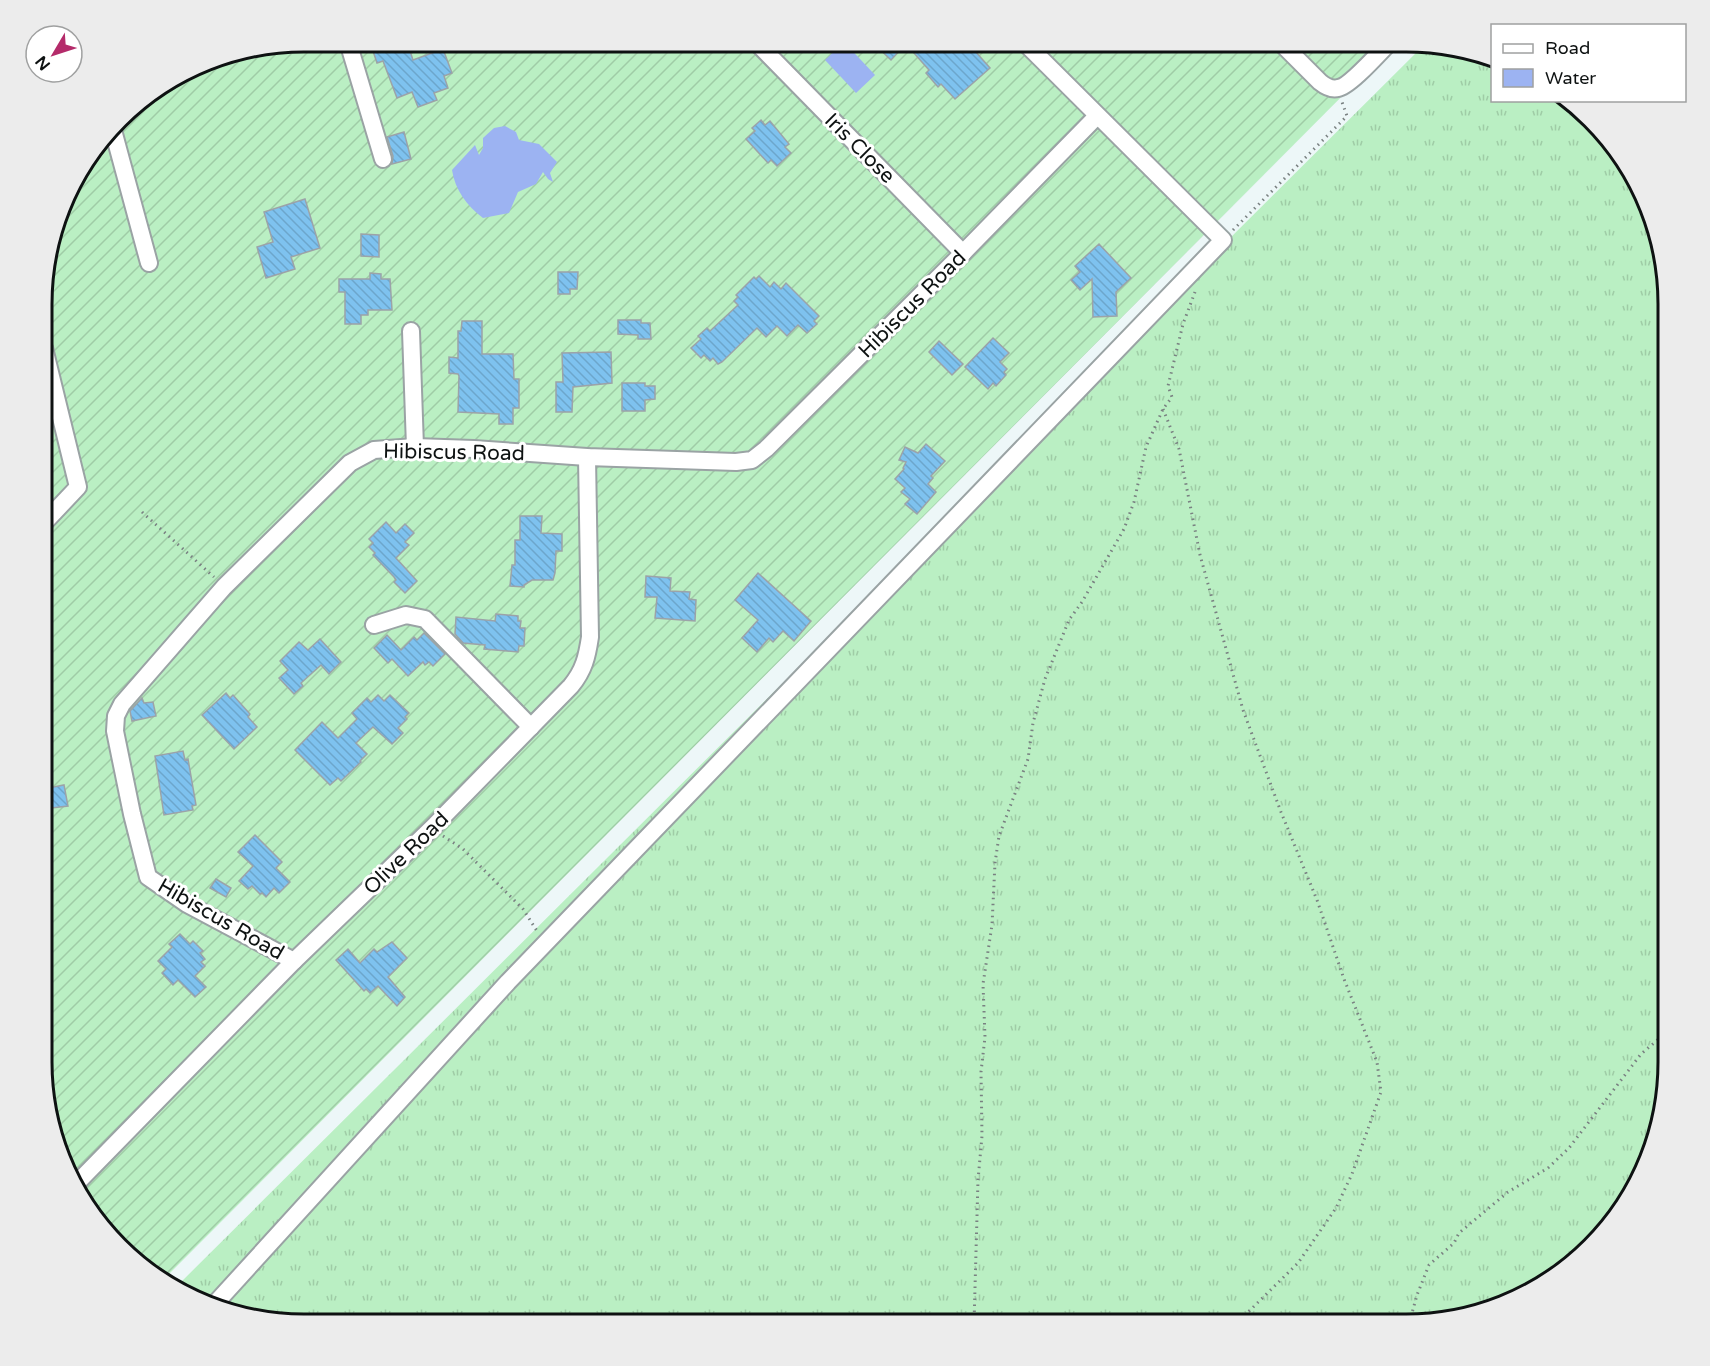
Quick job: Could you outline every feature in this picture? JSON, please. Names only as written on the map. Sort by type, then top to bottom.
[{"type":"street","points":[[351,52],[383,159]]},
{"type":"street","name":"Iris Close","points":[[766,52],[963,254]]},
{"type":"street","points":[[220,1298],[500,991],[1223,240],[1034,52]]},
{"type":"street","points":[[1291,52],[1332,88],[1347,84],[1380,52]]},
{"type":"street","name":"Hibiscus Road","points":[[294,961],[187,904],[148,877],[115,731],[116,716],[122,705],[224,587],[350,463],[374,450],[415,447],[587,457],[736,462],[752,460],[772,443],[963,254],[1097,116]]},
{"type":"street","points":[[115,138],[149,263]]},
{"type":"street","points":[[411,331],[415,447]]},
{"type":"street","points":[[52,381],[78,487],[52,515]]},
{"type":"street","name":"Olive Road","points":[[82,1178],[294,961],[432,828],[582,672],[590,637],[587,457]]},
{"type":"street","points":[[374,625],[406,615],[425,619],[531,727]]},
{"type":"path","points":[[1223,240],[1347,116],[1332,88]]},
{"type":"path","points":[[974,1314],[978,1180],[982,1137],[981,1072],[985,1037],[983,984],[992,925],[993,883],[999,836],[1028,759],[1033,723],[1045,679],[1069,620],[1124,529],[1134,502],[1146,447],[1163,409],[1172,397],[1168,386],[1183,324],[1196,290]]},
{"type":"path","points":[[1163,409],[1179,449],[1200,555],[1243,710],[1377,1062],[1381,1092],[1352,1174],[1336,1208],[1298,1263],[1246,1314]]},
{"type":"path","points":[[141,512],[224,587]]},
{"type":"path","points":[[432,828],[463,849],[523,909],[537,928],[541,949]]},
{"type":"path","points":[[1412,1314],[1429,1265],[1454,1243],[1460,1233],[1508,1192],[1548,1168],[1569,1148],[1641,1054],[1658,1040]]},
{"type":"green space","points":[[305,52],[1386,52],[169,1274],[126,1240],[95,1201],[72,1158],[57,1111],[53,1078],[52,305],[57,255],[72,208],[95,165],[126,126],[165,95],[208,72],[255,57]]},
{"type":"green space","points":[[1416,53],[1455,57],[1491,68],[1491,102],[1555,102],[1595,138],[1624,179],[1638,208],[1653,255],[1657,288],[1658,1061],[1653,1111],[1638,1158],[1615,1201],[1595,1228],[1572,1251],[1531,1280],[1502,1294],[1455,1309],[1405,1314],[305,1314],[255,1309],[239,1305],[182,1281]]},
{"type":"water","points":[[833,52],[853,52],[875,75],[856,93],[825,60]]},
{"type":"water","points":[[505,126],[516,132],[519,140],[539,144],[557,162],[550,173],[553,182],[543,172],[536,184],[518,192],[509,213],[483,218],[463,197],[452,170],[475,145],[479,155],[483,148],[483,138],[494,128]]},
{"type":"building","points":[[373,52],[410,52],[413,60],[435,52],[444,52],[452,73],[444,76],[448,88],[434,93],[437,100],[418,107],[412,92],[397,98],[383,61],[377,63]]},
{"type":"building","points":[[883,52],[898,52],[891,60]]},
{"type":"building","points":[[913,52],[976,52],[990,68],[955,99],[941,84],[938,87],[926,73],[929,70]]},
{"type":"building","points":[[761,120],[765,125],[770,121],[789,144],[785,147],[791,153],[777,166],[771,160],[768,163],[746,139],[755,131],[752,128]]},
{"type":"building","points":[[404,132],[411,159],[392,164],[393,156],[387,137]]},
{"type":"building","points":[[305,199],[320,248],[291,257],[295,269],[266,278],[257,247],[273,242],[264,212]]},
{"type":"building","points":[[361,234],[379,235],[379,257],[361,256]]},
{"type":"building","points":[[1099,244],[1131,278],[1116,292],[1117,316],[1093,317],[1092,279],[1080,290],[1071,280],[1080,272],[1075,266]]},
{"type":"building","points":[[558,272],[578,272],[577,289],[570,289],[570,294],[558,294]]},
{"type":"building","points":[[370,273],[381,274],[381,279],[390,279],[392,310],[368,310],[368,315],[361,315],[361,324],[345,324],[345,292],[339,292],[339,279],[370,279]]},
{"type":"building","points":[[759,276],[770,287],[774,282],[781,289],[786,283],[819,316],[814,321],[817,324],[807,333],[798,325],[787,336],[777,326],[766,337],[757,328],[722,362],[718,364],[713,358],[710,361],[704,355],[701,358],[691,348],[701,339],[698,336],[707,328],[710,331],[738,305],[734,301],[738,297],[736,295],[754,277],[756,279]]},
{"type":"building","points":[[618,320],[641,320],[641,323],[650,323],[651,339],[638,339],[638,335],[618,334]]},
{"type":"building","points":[[462,321],[482,321],[482,354],[513,354],[514,379],[519,379],[519,408],[513,408],[513,424],[499,424],[499,414],[458,412],[459,376],[449,373],[449,357],[458,358],[458,331],[461,331]]},
{"type":"building","points":[[993,338],[1009,353],[1000,362],[1007,369],[1004,372],[1006,375],[996,386],[993,383],[988,389],[965,367]]},
{"type":"building","points":[[939,341],[963,364],[952,375],[929,352]]},
{"type":"building","points":[[611,352],[612,383],[573,387],[572,412],[556,412],[556,382],[563,382],[562,353]]},
{"type":"building","points":[[622,383],[645,383],[645,386],[655,386],[655,399],[645,400],[645,411],[622,411]]},
{"type":"building","points":[[926,444],[945,461],[931,476],[933,478],[928,484],[936,492],[917,514],[905,504],[910,499],[901,492],[905,488],[895,479],[904,469],[906,462],[899,460],[905,447],[918,453]]},
{"type":"building","points":[[520,516],[542,516],[541,533],[562,534],[562,551],[556,551],[553,580],[532,580],[524,587],[510,586],[512,565],[515,565],[515,540],[520,540]]},
{"type":"building","points":[[386,522],[396,533],[405,524],[414,533],[405,542],[409,545],[396,558],[417,581],[405,593],[394,582],[396,580],[394,577],[373,555],[375,553],[369,547],[373,543],[369,539]]},
{"type":"building","points":[[758,573],[811,621],[794,641],[783,631],[773,642],[769,638],[757,652],[742,638],[758,620],[735,600]]},
{"type":"building","points":[[646,576],[671,578],[670,591],[690,592],[689,599],[696,600],[695,621],[655,618],[657,597],[645,597]]},
{"type":"building","points":[[496,614],[518,616],[518,621],[521,621],[520,628],[525,628],[524,646],[519,646],[518,652],[484,649],[485,645],[463,643],[455,634],[456,617],[495,621]]},
{"type":"building","points":[[424,633],[445,654],[433,666],[429,662],[425,665],[423,662],[408,676],[392,659],[388,663],[374,648],[387,635],[401,650],[414,637],[417,640]]},
{"type":"building","points":[[320,639],[341,662],[329,674],[321,665],[301,683],[303,686],[294,694],[279,678],[288,670],[280,661],[299,642],[308,650]]},
{"type":"building","points":[[226,693],[230,698],[233,695],[250,714],[248,717],[257,727],[234,749],[202,715]]},
{"type":"building","points":[[378,695],[384,701],[390,695],[409,713],[405,717],[407,719],[398,728],[403,733],[392,744],[373,727],[356,743],[367,754],[341,781],[338,778],[330,785],[295,750],[322,722],[338,738],[357,719],[352,713],[367,698],[371,702]]},
{"type":"building","points":[[142,698],[144,703],[153,702],[156,716],[132,721],[130,711]]},
{"type":"building","points":[[183,751],[185,760],[188,759],[196,805],[192,806],[193,810],[164,815],[155,756]]},
{"type":"building","points":[[64,785],[68,806],[52,808],[52,787]]},
{"type":"building","points":[[255,835],[282,862],[276,868],[290,882],[279,893],[274,888],[266,897],[252,886],[248,889],[239,881],[253,866],[238,852]]},
{"type":"building","points":[[216,879],[231,888],[226,897],[210,888]]},
{"type":"building","points":[[180,934],[190,944],[193,941],[203,951],[200,953],[205,959],[201,962],[205,966],[195,976],[206,987],[195,997],[178,980],[173,985],[162,973],[166,969],[158,961],[172,947],[169,944]]},
{"type":"building","points":[[392,942],[407,958],[388,977],[405,997],[397,1006],[378,986],[370,993],[366,989],[364,991],[336,960],[348,949],[360,963],[374,949],[377,952]]}]
